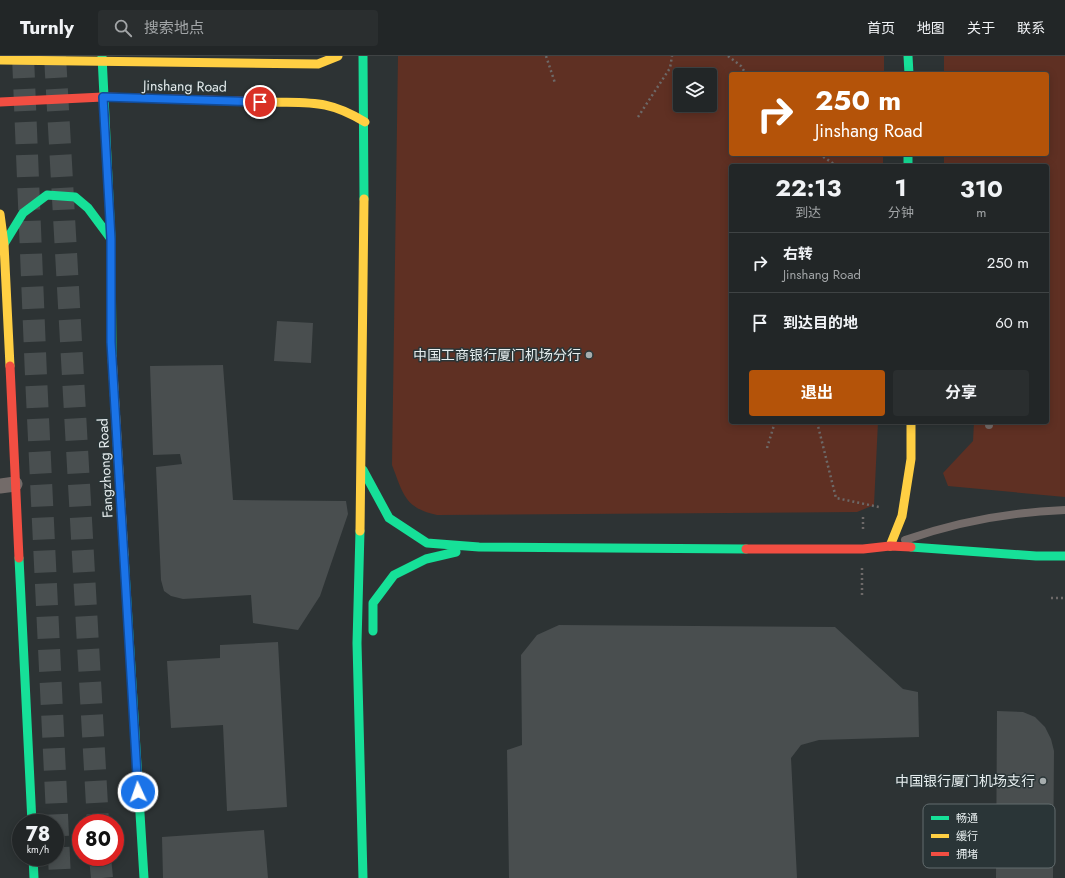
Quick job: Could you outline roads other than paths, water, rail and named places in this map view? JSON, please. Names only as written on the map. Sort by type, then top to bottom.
[{"type":"main road","name":"Jinshang Road","points":[[0,60],[102,59],[318,64],[338,56]]},
{"type":"main road","points":[[362,878],[357,643],[362,469],[365,122],[363,56]]},
{"type":"main road","points":[[908,56],[909,72]]},
{"type":"main road","name":"Fangzhong Road","points":[[102,59],[111,239],[111,342],[144,878]]},
{"type":"main road","name":"Jinshang Road","points":[[0,102],[103,97],[322,103],[345,110],[365,122]]},
{"type":"main road","points":[[2,241],[23,213],[47,195],[75,197],[88,208],[111,239]]},
{"type":"main road","points":[[0,214],[32,814]]},
{"type":"main road","points":[[890,546],[902,516],[911,459],[911,424]]},
{"type":"main road","points":[[362,469],[389,518],[427,543],[479,547],[862,550],[890,546],[1036,556],[1065,556]]},
{"type":"main road","points":[[372,642],[373,603],[394,575],[426,558],[479,547]]},
{"type":"main road","points":[[1036,556],[1053,566]]},
{"type":"main road","points":[[33,866],[34,878]]},
{"type":"street","points":[[0,486],[15,484]]},
{"type":"lane","points":[[890,546],[927,533],[1002,516],[1065,510]]},
{"type":"tunnel","points":[[23,56],[36,376],[60,878]]},
{"type":"tunnel","points":[[55,56],[97,814]]},
{"type":"tunnel","points":[[101,866],[102,878]]},
{"type":"place","name":"中国工商银行厦门机场分行","points":[[589,355]]},
{"type":"place","name":"中国银行厦门机场支行","points":[[1043,781]]}]
